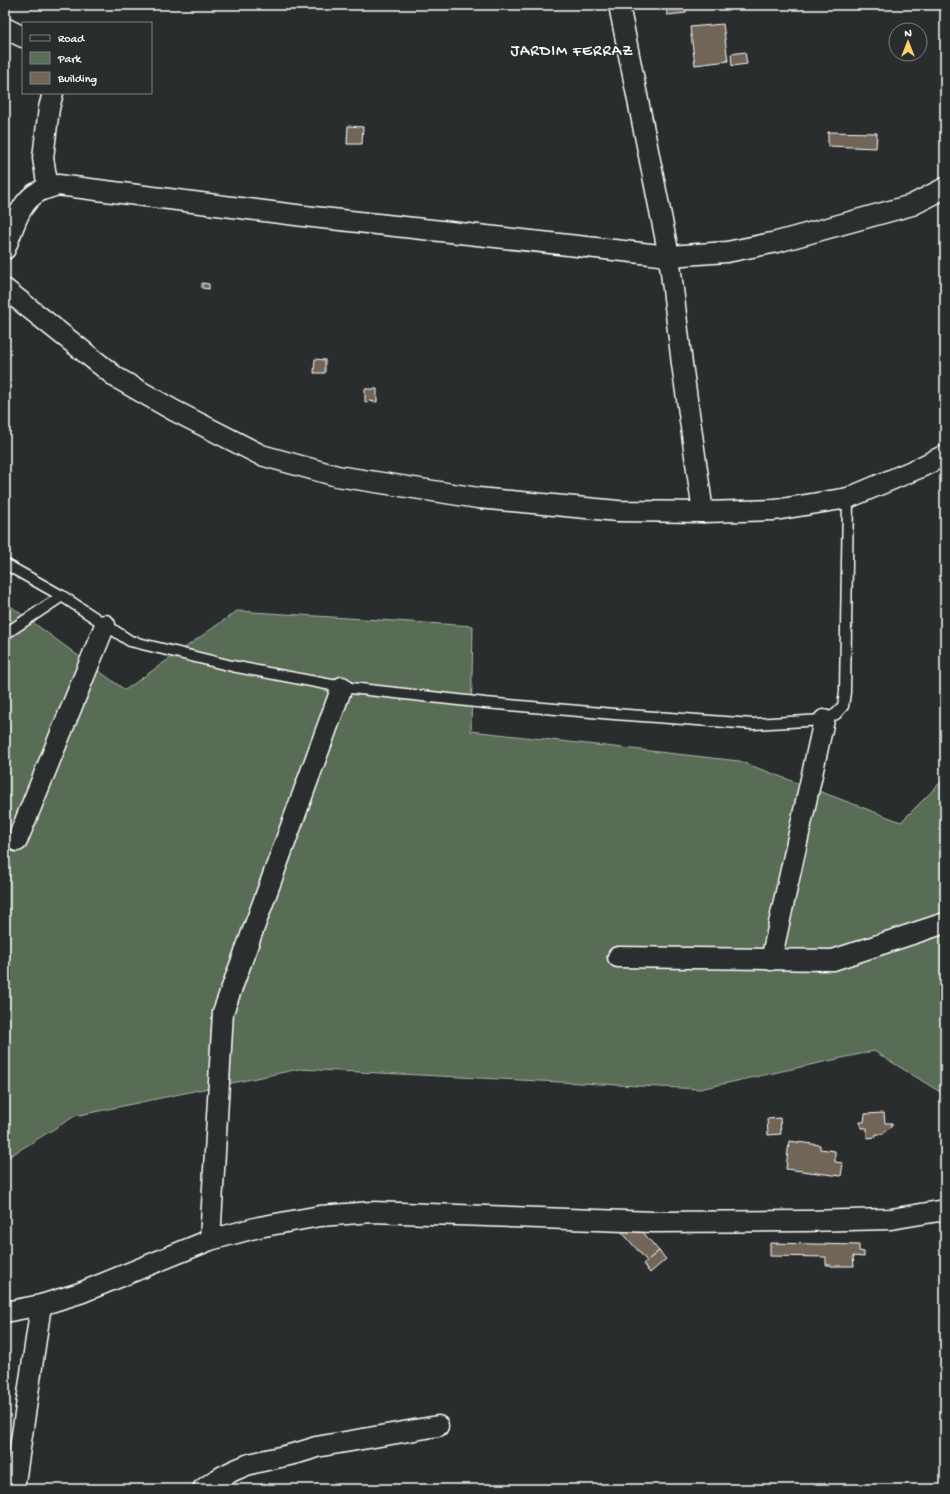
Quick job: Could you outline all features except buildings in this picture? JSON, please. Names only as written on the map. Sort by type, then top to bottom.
[{"type":"street","points":[[619,5],[669,256],[682,364],[703,512]]},
{"type":"street","points":[[5,28],[22,36]]},
{"type":"street","points":[[48,188],[43,158],[53,94]]},
{"type":"street","points":[[5,249],[22,208],[35,194],[58,185],[304,216],[669,256],[727,252],[777,242],[912,205],[945,188]]},
{"type":"street","points":[[5,289],[117,378],[213,432],[261,455],[337,476],[478,498],[618,511],[703,512],[776,510],[848,498],[919,468],[945,455]]},
{"type":"street","points":[[17,841],[105,625]]},
{"type":"street","points":[[210,1240],[223,1012],[342,687]]},
{"type":"street","points":[[771,960],[824,720]]},
{"type":"street","points":[[618,957],[833,960],[945,923]]},
{"type":"street","points":[[5,1312],[41,1305],[80,1293],[210,1240],[259,1227],[312,1218],[372,1212],[654,1222],[805,1221],[891,1219],[945,1210]]},
{"type":"street","points":[[14,1489],[41,1305]]},
{"type":"street","points":[[203,1489],[220,1477],[247,1465],[316,1447],[438,1426]]},
{"type":"lane","points":[[5,564],[62,596],[130,641],[232,666],[342,687],[485,703],[753,724],[824,720],[836,714],[843,706],[846,692],[848,498]]},
{"type":"lane","points":[[5,634],[62,596]]},
{"type":"green space","points":[[5,602],[125,690],[237,611],[473,626],[471,731],[739,761],[901,822],[945,778],[945,1095],[874,1051],[700,1089],[299,1069],[75,1116],[5,1159]]},
{"type":"district","name":"JARDIM FERRAZ","points":[[572,49]]}]
